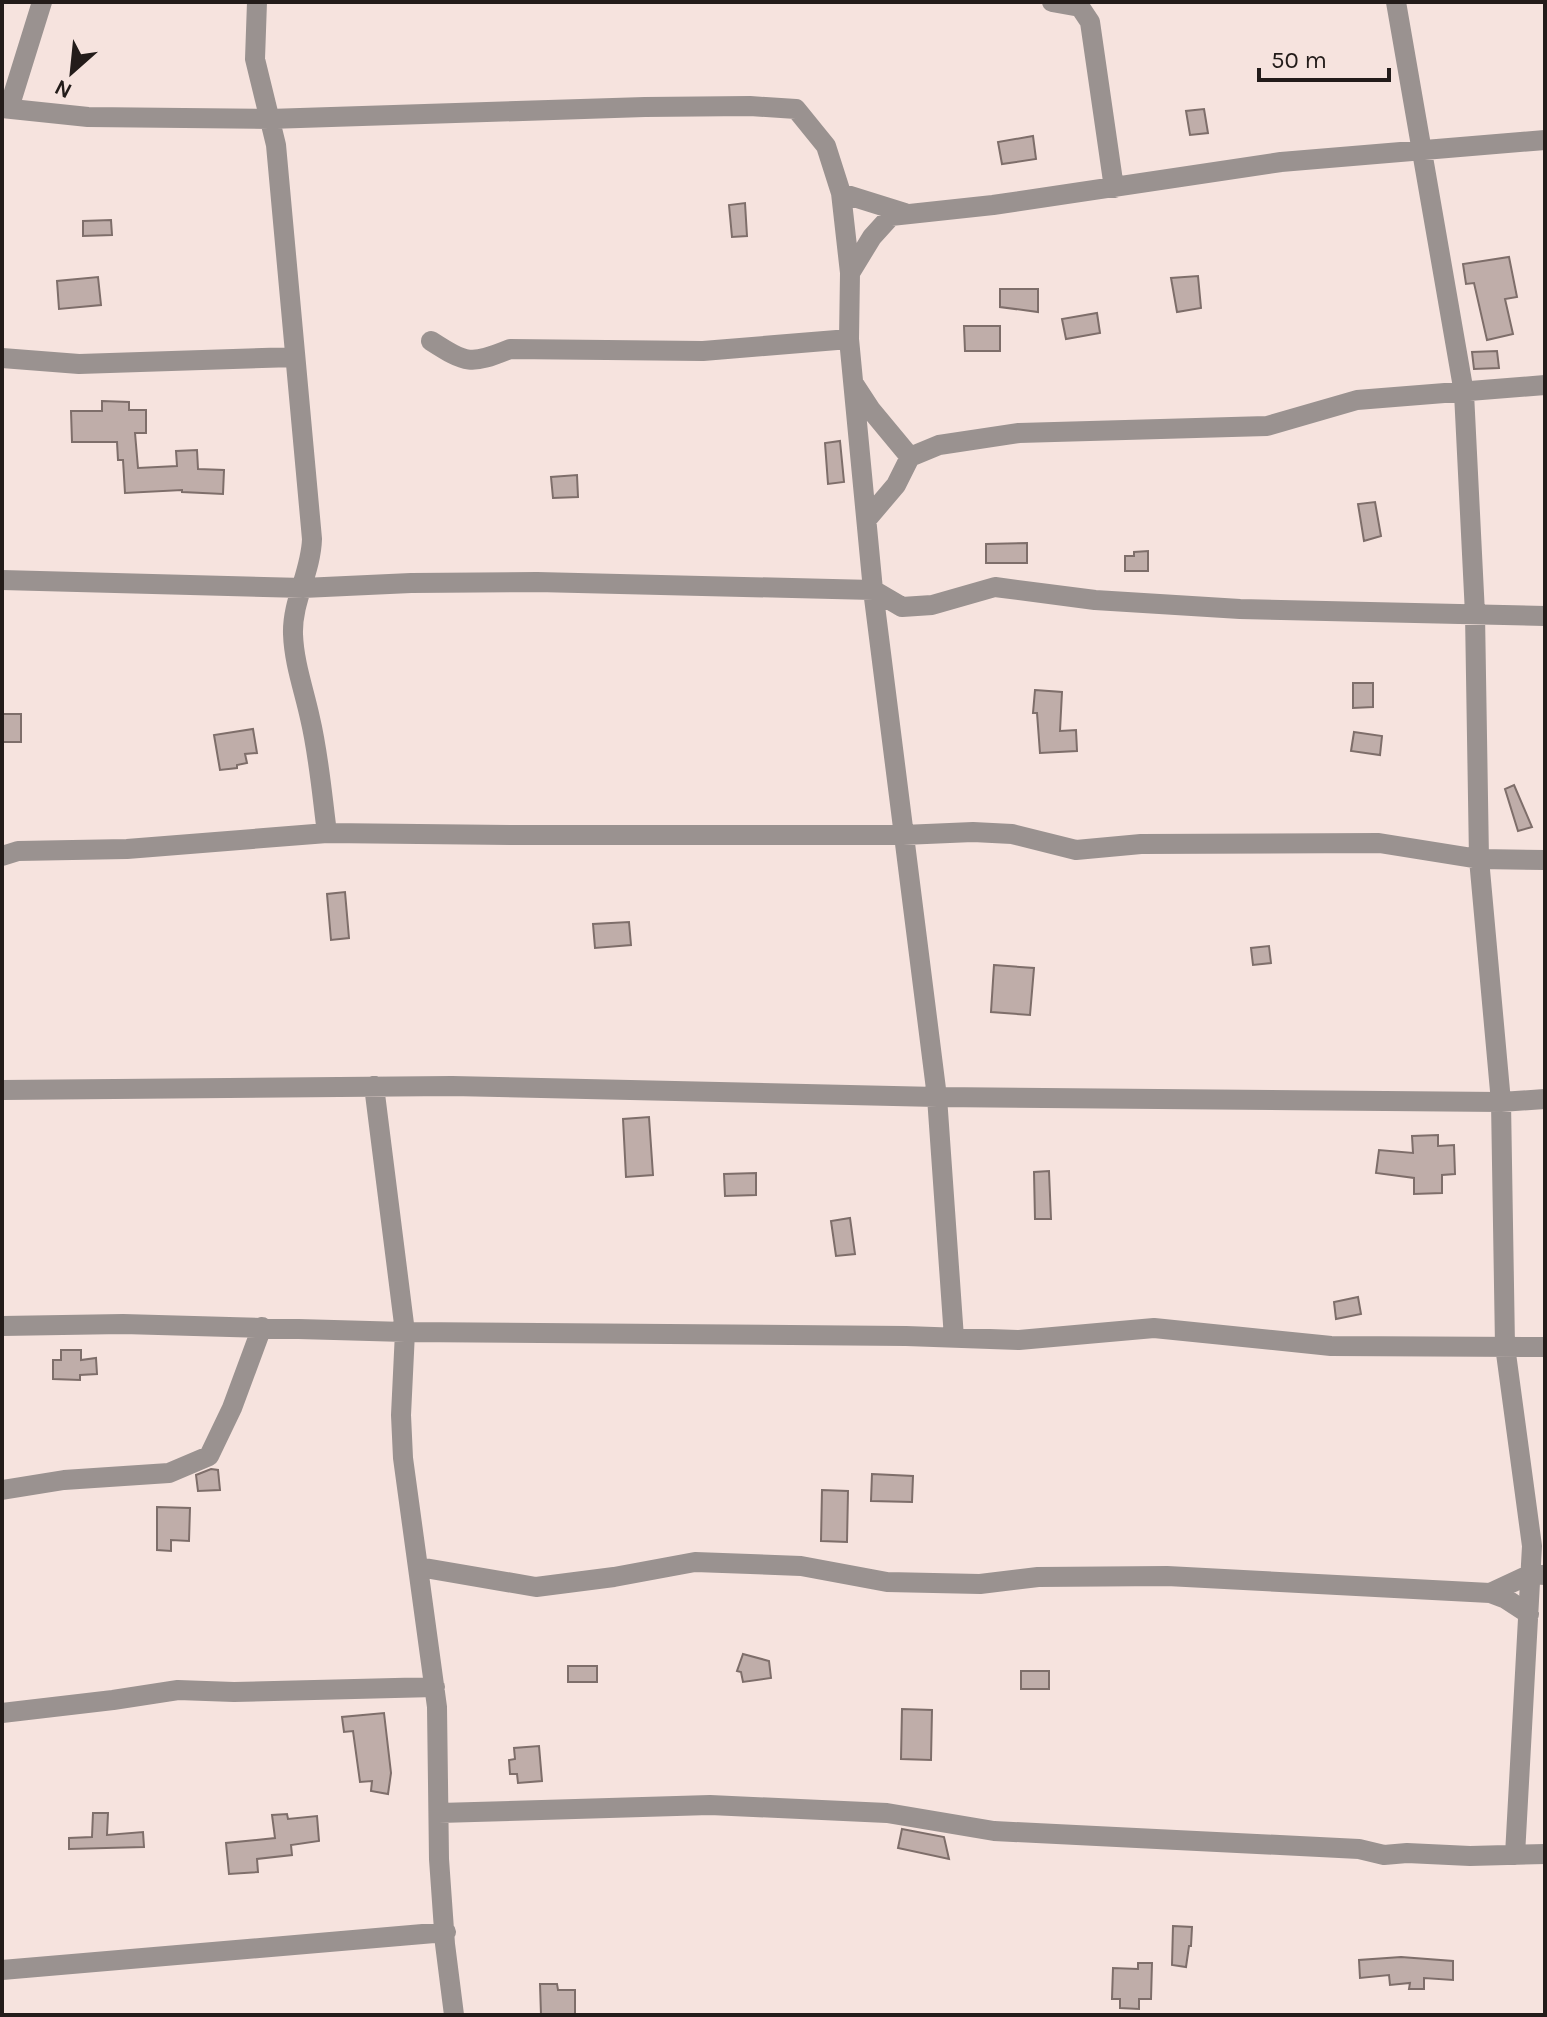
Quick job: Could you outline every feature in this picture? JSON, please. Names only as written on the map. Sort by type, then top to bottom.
[{"type":"street","points":[[42,2],[5,108],[88,117],[269,119],[750,106],[796,109],[826,146],[841,193],[850,273],[852,380],[873,590],[937,1097],[954,1338]]},
{"type":"street","points":[[257,2],[255,59],[276,145],[312,539],[303,588],[297,600],[293,634],[318,762],[327,833]]},
{"type":"street","points":[[1052,2],[1080,7],[1090,22],[1114,188]]},
{"type":"street","points":[[1396,2],[1464,393],[1475,614],[1479,859],[1501,1102],[1505,1346],[1538,1575],[1529,1614],[1515,1855]]},
{"type":"street","points":[[850,273],[872,237],[891,216],[993,205],[1281,162],[1545,140]]},
{"type":"street","points":[[841,193],[909,214]]},
{"type":"street","points":[[431,341],[460,359],[484,359],[510,349],[703,351],[849,339]]},
{"type":"street","points":[[2,358],[79,364],[295,357]]},
{"type":"street","points":[[852,380],[871,410],[910,457]]},
{"type":"street","points":[[868,518],[896,485],[910,457],[939,445],[1019,433],[1267,426],[1357,400],[1545,385]]},
{"type":"street","points":[[2,580],[303,588],[537,582],[873,590],[902,607],[932,605],[995,587],[1095,600],[1240,609],[1545,616]]},
{"type":"street","points":[[2,856],[18,851],[127,849],[327,833],[1012,834],[1076,850],[1141,844],[1379,843],[1479,859],[1545,860]]},
{"type":"street","points":[[374,1086],[405,1332],[401,1415],[403,1458],[435,1687],[439,1859],[454,2015]]},
{"type":"street","points":[[2,1090],[374,1086],[937,1097],[1501,1102],[1545,1099]]},
{"type":"street","points":[[2,1326],[123,1324],[405,1332],[1019,1340],[1154,1328],[1331,1346],[1545,1347]]},
{"type":"street","points":[[2,1490],[64,1480],[169,1473],[209,1456],[232,1408],[262,1327]]},
{"type":"street","points":[[419,1567],[536,1587],[695,1562],[801,1566],[887,1582],[980,1584],[1038,1577],[1167,1576],[1490,1593],[1529,1614]]},
{"type":"street","points":[[1490,1593],[1538,1575]]},
{"type":"street","points":[[2,1713],[178,1690],[234,1692],[435,1687]]},
{"type":"street","points":[[439,1813],[710,1805],[887,1813],[1016,1833],[1359,1849],[1384,1855],[1545,1854]]},
{"type":"street","points":[[2,1970],[446,1932]]},
{"type":"building","points":[[1204,109],[1208,133],[1190,135],[1186,111]]},
{"type":"building","points":[[1033,136],[1036,159],[1002,164],[998,142]]},
{"type":"building","points":[[745,203],[747,236],[732,237],[729,205]]},
{"type":"building","points":[[111,220],[112,235],[83,236],[83,221]]},
{"type":"building","points":[[1509,257],[1517,297],[1505,299],[1513,334],[1487,340],[1474,283],[1466,284],[1463,264]]},
{"type":"building","points":[[1198,276],[1201,308],[1177,312],[1171,278]]},
{"type":"building","points":[[98,277],[101,305],[59,309],[57,281]]},
{"type":"building","points":[[1000,289],[1038,289],[1038,312],[1000,307]]},
{"type":"building","points":[[1097,313],[1100,333],[1066,339],[1062,319]]},
{"type":"building","points":[[964,326],[1000,326],[1000,351],[965,351]]},
{"type":"building","points":[[1497,351],[1499,368],[1474,369],[1472,352]]},
{"type":"building","points":[[102,401],[129,402],[129,410],[146,410],[146,433],[135,433],[138,468],[177,466],[176,451],[197,450],[198,469],[224,470],[223,494],[182,490],[125,493],[123,460],[118,460],[117,442],[72,442],[71,411],[102,411]]},
{"type":"building","points":[[840,441],[844,482],[828,484],[825,443]]},
{"type":"building","points":[[577,475],[578,497],[553,498],[551,477]]},
{"type":"building","points":[[1375,502],[1381,536],[1364,541],[1358,504]]},
{"type":"building","points":[[1027,543],[1027,563],[986,563],[986,544]]},
{"type":"building","points":[[1148,551],[1148,571],[1125,571],[1125,556]]},
{"type":"building","points":[[1353,683],[1373,683],[1373,707],[1353,708]]},
{"type":"building","points":[[1035,690],[1062,692],[1060,731],[1076,730],[1077,751],[1040,753],[1037,713],[1033,713]]},
{"type":"building","points":[[2,714],[21,714],[21,742],[2,742]]},
{"type":"building","points":[[253,729],[257,753],[245,754],[247,763],[237,765],[237,768],[220,770],[214,735]]},
{"type":"building","points":[[1354,732],[1382,736],[1380,755],[1351,751]]},
{"type":"building","points":[[1514,785],[1532,827],[1518,831],[1505,789]]},
{"type":"building","points":[[345,892],[349,938],[331,940],[327,894]]},
{"type":"building","points":[[629,922],[631,945],[595,948],[593,924]]},
{"type":"building","points":[[1269,946],[1271,963],[1253,965],[1251,948]]},
{"type":"building","points":[[994,965],[1034,968],[1030,1015],[991,1012]]},
{"type":"building","points":[[649,1117],[653,1175],[626,1177],[623,1119]]},
{"type":"building","points":[[1438,1135],[1438,1146],[1454,1145],[1455,1174],[1442,1175],[1442,1193],[1414,1194],[1414,1178],[1376,1173],[1379,1150],[1413,1153],[1412,1136]]},
{"type":"building","points":[[1049,1171],[1051,1219],[1035,1219],[1034,1172]]},
{"type":"building","points":[[756,1173],[756,1195],[725,1196],[724,1174]]},
{"type":"building","points":[[850,1218],[855,1254],[836,1256],[831,1221]]},
{"type":"building","points":[[1358,1297],[1361,1314],[1336,1319],[1334,1302]]},
{"type":"building","points":[[61,1350],[81,1350],[81,1360],[96,1358],[97,1374],[80,1375],[80,1380],[53,1379],[53,1360],[61,1360]]},
{"type":"building","points":[[211,1469],[218,1470],[220,1490],[198,1491],[196,1475]]},
{"type":"building","points":[[872,1474],[913,1476],[912,1502],[871,1501]]},
{"type":"building","points":[[822,1490],[848,1491],[847,1542],[821,1541]]},
{"type":"building","points":[[157,1507],[190,1508],[189,1541],[171,1540],[171,1551],[157,1550]]},
{"type":"building","points":[[743,1654],[769,1661],[771,1678],[743,1682],[741,1672],[737,1671]]},
{"type":"building","points":[[568,1666],[597,1666],[597,1682],[568,1682]]},
{"type":"building","points":[[1021,1671],[1049,1671],[1049,1689],[1021,1689]]},
{"type":"building","points":[[902,1709],[932,1710],[931,1760],[901,1759]]},
{"type":"building","points":[[384,1713],[391,1773],[388,1794],[371,1791],[372,1781],[360,1782],[353,1731],[344,1732],[342,1717]]},
{"type":"building","points":[[539,1746],[542,1781],[518,1783],[517,1774],[510,1774],[509,1760],[515,1759],[514,1748]]},
{"type":"building","points":[[93,1813],[108,1813],[107,1835],[143,1832],[144,1847],[69,1849],[69,1838],[92,1837]]},
{"type":"building","points":[[287,1814],[288,1819],[317,1816],[319,1841],[291,1845],[292,1855],[257,1859],[258,1872],[229,1874],[226,1843],[275,1838],[272,1815]]},
{"type":"building","points":[[902,1829],[944,1837],[949,1859],[898,1848]]},
{"type":"building","points":[[1173,1926],[1192,1927],[1186,1967],[1172,1965]]},
{"type":"building","points":[[1401,1957],[1453,1961],[1453,1980],[1424,1978],[1424,1989],[1409,1989],[1410,1983],[1390,1985],[1389,1975],[1360,1978],[1359,1960]]},
{"type":"building","points":[[1138,1963],[1152,1963],[1151,1999],[1139,1999],[1139,2009],[1120,2008],[1120,1999],[1112,1999],[1113,1968],[1138,1969]]},
{"type":"building","points":[[540,1984],[557,1984],[558,1990],[575,1990],[575,2015],[541,2015]]}]
